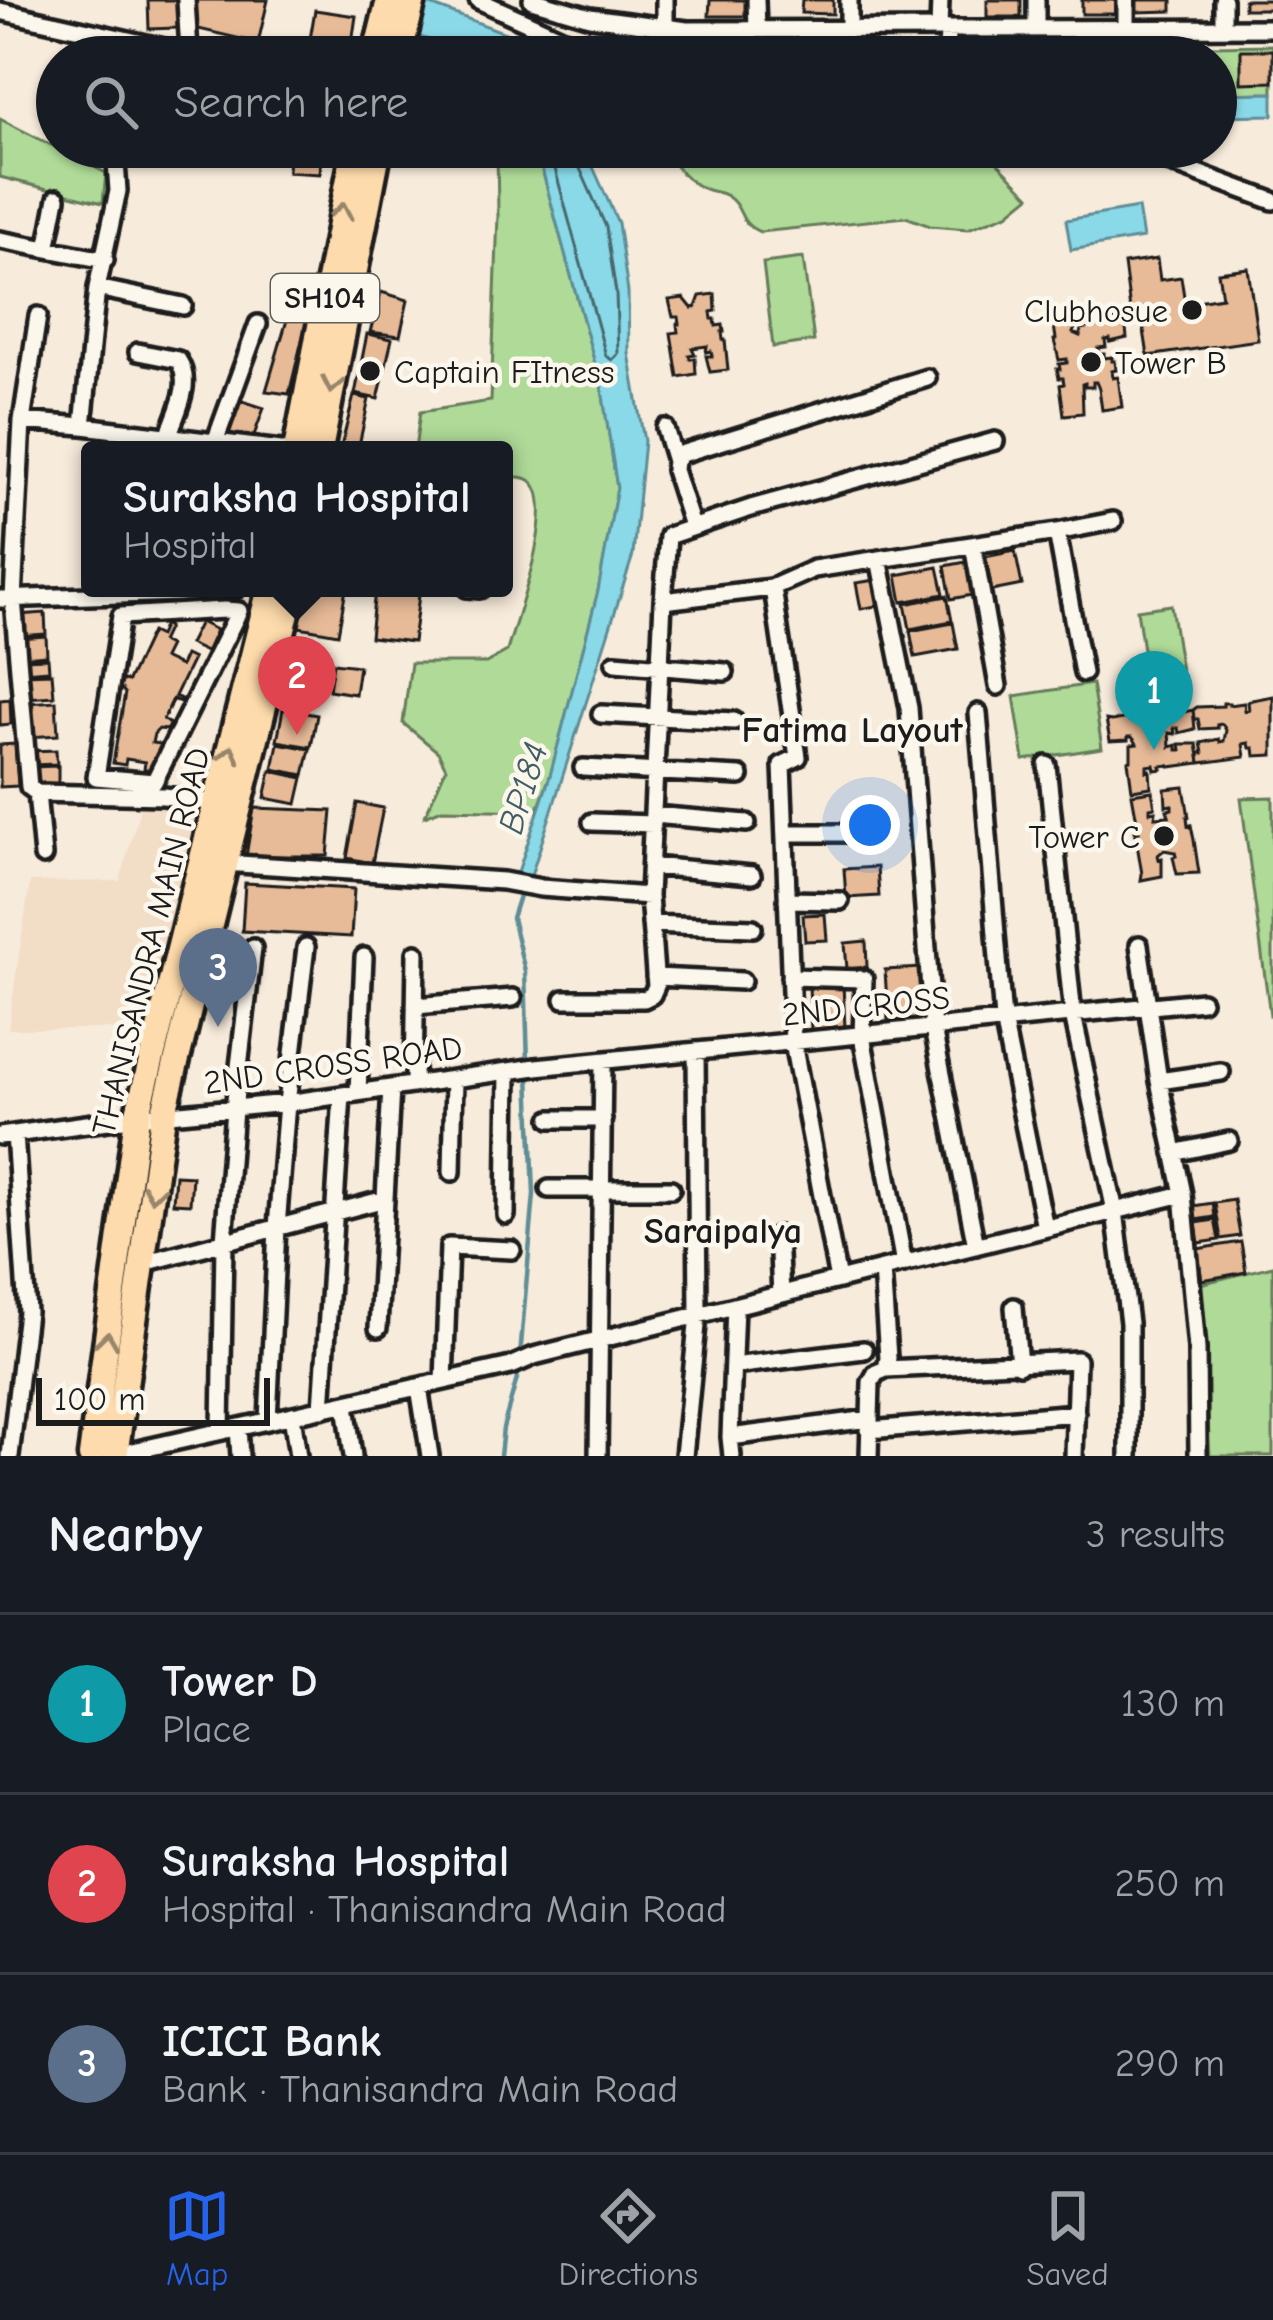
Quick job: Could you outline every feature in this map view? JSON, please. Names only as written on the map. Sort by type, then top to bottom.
[{"type":"main road","points":[[392,18],[413,0]]},
{"type":"main road","name":"SH104","points":[[298,441],[352,168]]},
{"type":"main road","name":"SH104","points":[[322,441],[375,168]]},
{"type":"main road","name":"THANISANDRA MAIN ROAD","points":[[92,1456],[150,1117],[218,803],[269,597]]},
{"type":"main road","name":"THANISANDRA MAIN ROAD","points":[[113,1456],[144,1263],[150,1117],[224,863],[291,597]]},
{"type":"street","points":[[186,0],[193,36]]},
{"type":"street","points":[[478,0],[556,36]]},
{"type":"street","points":[[532,0],[590,17],[687,30],[1273,28]]},
{"type":"street","points":[[665,0],[665,26]]},
{"type":"street","points":[[756,0],[757,30]]},
{"type":"street","points":[[849,0],[849,29]]},
{"type":"street","points":[[940,0],[945,36]]},
{"type":"street","points":[[1036,0],[1036,28]]},
{"type":"street","points":[[1126,0],[1126,28]]},
{"type":"street","points":[[1223,0],[1223,28]]},
{"type":"street","points":[[0,11],[23,8],[111,36]]},
{"type":"street","points":[[82,426],[97,289],[118,191],[116,168]]},
{"type":"street","points":[[1184,168],[1273,201]]},
{"type":"street","points":[[47,249],[57,198]]},
{"type":"street","points":[[0,240],[105,260]]},
{"type":"street","points":[[97,289],[183,306]]},
{"type":"street","points":[[38,316],[22,421],[7,599],[29,787],[37,793],[164,796],[218,803]]},
{"type":"street","points":[[215,441],[258,324]]},
{"type":"street","points":[[138,352],[178,360],[184,370],[187,384],[168,437]]},
{"type":"street","points":[[675,461],[681,454],[927,378]]},
{"type":"street","points":[[22,421],[206,441]]},
{"type":"street","points":[[665,428],[692,526]]},
{"type":"street","points":[[564,999],[644,999],[656,986],[650,896],[668,536],[995,441]]},
{"type":"street","points":[[663,601],[772,588],[814,569],[1113,521]]},
{"type":"street","points":[[1057,532],[1083,673]]},
{"type":"street","points":[[973,545],[998,686]]},
{"type":"street","points":[[880,559],[909,708],[932,1030],[976,1246]]},
{"type":"street","points":[[772,588],[798,757],[782,766],[793,1043],[838,1280]]},
{"type":"street","points":[[7,599],[81,595]]},
{"type":"street","points":[[128,616],[130,597]]},
{"type":"street","points":[[175,611],[177,597]]},
{"type":"street","points":[[224,610],[230,597]]},
{"type":"street","points":[[224,610],[238,611],[154,782],[95,777],[121,616],[224,610]]},
{"type":"street","points":[[615,663],[725,672]]},
{"type":"street","points":[[979,713],[1003,1020],[1045,1228]]},
{"type":"street","points":[[601,714],[734,721]]},
{"type":"street","points":[[1047,765],[1073,1015],[1115,1211],[1129,1323],[1129,1456]]},
{"type":"street","points":[[583,768],[740,776]]},
{"type":"street","points":[[37,793],[43,856]]},
{"type":"street","points":[[592,822],[747,823]]},
{"type":"street","points":[[784,833],[857,833]]},
{"type":"street","points":[[224,863],[503,880],[542,888],[650,896]]},
{"type":"street","points":[[651,866],[752,875]]},
{"type":"street","points":[[788,900],[840,901]]},
{"type":"street","points":[[651,924],[753,928]]},
{"type":"street","points":[[1139,945],[1159,1081],[1183,1193],[1197,1349],[1198,1456]]},
{"type":"street","points":[[268,1421],[277,1227],[306,947]]},
{"type":"street","points":[[240,1456],[230,1430],[224,1241],[254,948]]},
{"type":"street","points":[[414,1084],[416,953]]},
{"type":"street","points":[[322,1409],[333,1213],[364,957]]},
{"type":"street","points":[[655,976],[742,981]]},
{"type":"street","points":[[790,977],[864,979],[862,1036],[904,1264]]},
{"type":"street","points":[[416,1006],[514,998]]},
{"type":"street","name":"2ND CROSS","points":[[522,1069],[1202,1001]]},
{"type":"street","points":[[684,1456],[698,1315],[697,1052]]},
{"type":"street","points":[[598,1456],[603,1061]]},
{"type":"street","points":[[506,1215],[522,1069]]},
{"type":"street","name":"2ND CROSS ROAD","points":[[8,1135],[287,1103],[522,1069]]},
{"type":"street","points":[[1159,1081],[1221,1072]]},
{"type":"street","points":[[452,1172],[454,1078]]},
{"type":"street","points":[[378,1328],[391,1088]]},
{"type":"street","points":[[551,1119],[603,1119]]},
{"type":"street","points":[[8,1135],[19,1203],[27,1312],[10,1456]]},
{"type":"street","points":[[1174,1153],[1229,1141]]},
{"type":"street","points":[[549,1189],[671,1189]]},
{"type":"street","points":[[113,1456],[511,1366],[534,1356],[1183,1193]]},
{"type":"street","points":[[144,1263],[385,1199]]},
{"type":"street","points":[[0,1205],[19,1203]]},
{"type":"street","points":[[778,1235],[781,1294]]},
{"type":"street","points":[[444,1382],[448,1247],[512,1250]]},
{"type":"street","points":[[882,1269],[886,1369]]},
{"type":"street","points":[[732,1456],[735,1306]]},
{"type":"street","points":[[1014,1307],[1018,1365]]},
{"type":"street","points":[[733,1366],[864,1350]]},
{"type":"street","points":[[869,1456],[871,1382],[877,1373],[1077,1360],[1074,1456]]},
{"type":"street","points":[[419,1387],[430,1456]]},
{"type":"street","points":[[346,1403],[352,1456]]},
{"type":"street","points":[[730,1437],[1076,1413]]},
{"type":"street","points":[[292,1415],[298,1456]]},
{"type":"shaded area","points":[[141,805],[197,812],[143,1029],[8,1029],[30,882],[120,881]]},
{"type":"green space","points":[[1273,45],[1273,93],[1237,94],[1237,46]]},
{"type":"green space","points":[[0,119],[36,137],[36,168],[96,168],[106,173],[103,203],[0,177]]},
{"type":"green space","points":[[497,168],[542,168],[602,389],[617,488],[598,591],[537,811],[442,809],[425,816],[446,768],[438,752],[403,723],[411,663],[486,663],[507,651],[538,538],[539,495],[532,482],[513,477],[513,441],[416,441],[420,412],[491,401]]},
{"type":"green space","points":[[678,168],[1003,168],[1030,196],[1008,214],[968,229],[930,226],[906,217],[760,232],[727,196],[688,179]]},
{"type":"green space","points":[[803,258],[814,341],[773,347],[763,263]]},
{"type":"green space","points":[[1171,605],[1183,684],[1149,689],[1137,610]]},
{"type":"green space","points":[[1092,684],[1102,748],[1024,760],[1014,696]]},
{"type":"green space","points":[[1273,797],[1273,1014],[1270,1015],[1241,798]]},
{"type":"green space","points":[[1273,1266],[1273,1456],[1210,1456],[1200,1284]]},
{"type":"water","points":[[428,4],[513,36],[416,36]]},
{"type":"water","points":[[1273,93],[1273,115],[1237,116],[1237,94]]},
{"type":"water","points":[[542,168],[593,168],[618,223],[628,292],[629,353],[644,441],[633,555],[531,876],[517,875],[550,776],[598,591],[617,488],[602,389]]},
{"type":"water","points":[[1138,208],[1143,238],[1071,250],[1066,220]]},
{"type":"building","points":[[148,0],[177,0],[177,28],[149,29]]},
{"type":"building","points":[[196,0],[268,0],[260,36],[228,36],[190,27]]},
{"type":"building","points":[[710,0],[745,0],[745,16],[709,16]]},
{"type":"building","points":[[802,0],[833,0],[833,14],[801,13]]},
{"type":"building","points":[[987,0],[1021,0],[1021,17],[987,17]]},
{"type":"building","points":[[1082,0],[1116,0],[1116,14],[1082,14]]},
{"type":"building","points":[[1137,0],[1172,0],[1172,11],[1137,12]]},
{"type":"building","points":[[1244,0],[1273,0],[1273,9],[1244,9]]},
{"type":"building","points":[[315,10],[356,16],[353,36],[311,36]]},
{"type":"building","points":[[1241,50],[1273,50],[1273,82],[1241,83]]},
{"type":"building","points":[[288,168],[320,168],[320,174],[288,172]]},
{"type":"building","name":"Clubhosue","points":[[1157,259],[1160,280],[1181,277],[1185,303],[1222,297],[1218,272],[1248,268],[1258,340],[1148,356],[1142,317],[1131,318],[1124,264]]},
{"type":"building","points":[[381,292],[408,300],[400,336],[370,332]]},
{"type":"building","points":[[715,294],[712,319],[716,326],[723,325],[728,370],[710,372],[706,356],[712,356],[711,351],[706,352],[707,346],[692,348],[695,354],[689,355],[695,358],[696,374],[678,377],[671,333],[678,332],[680,324],[669,300],[684,298],[692,308],[700,296]]},
{"type":"building","points":[[292,303],[310,307],[289,394],[266,391]]},
{"type":"building","name":"Tower B","points":[[1063,309],[1072,312],[1073,333],[1080,336],[1081,329],[1096,326],[1095,322],[1125,318],[1127,338],[1105,340],[1106,347],[1098,348],[1104,358],[1115,361],[1113,378],[1118,377],[1122,407],[1102,410],[1096,382],[1093,387],[1085,383],[1083,413],[1064,415],[1060,385],[1064,384],[1057,369],[1067,359],[1059,360],[1050,314]]},
{"type":"building","points":[[367,334],[392,339],[378,399],[355,394]]},
{"type":"building","points":[[354,396],[369,399],[360,441],[343,441]]},
{"type":"building","points":[[233,398],[264,408],[252,441],[221,430]]},
{"type":"building","points":[[1015,551],[1022,585],[992,591],[985,557]]},
{"type":"building","points":[[971,561],[977,594],[951,599],[945,566]]},
{"type":"building","points":[[938,567],[944,594],[902,602],[897,575]]},
{"type":"building","points":[[876,580],[881,605],[861,609],[856,583]]},
{"type":"building","points":[[947,596],[952,621],[910,629],[905,604]]},
{"type":"building","points":[[304,597],[345,597],[338,634],[299,627]]},
{"type":"building","points":[[374,597],[419,597],[413,642],[370,637]]},
{"type":"building","points":[[45,613],[46,634],[19,636],[18,615]]},
{"type":"building","points":[[200,622],[216,630],[206,652],[189,644]]},
{"type":"building","points":[[953,623],[958,649],[915,657],[910,631]]},
{"type":"building","points":[[164,624],[168,627],[161,642],[169,646],[163,658],[180,666],[185,655],[193,659],[175,696],[180,702],[173,699],[163,720],[170,724],[154,734],[152,743],[161,744],[157,770],[144,769],[145,762],[113,763],[125,693],[120,687],[123,680],[128,681],[151,632],[159,636]]},
{"type":"building","points":[[46,636],[47,655],[22,657],[20,638]]},
{"type":"building","points":[[48,658],[49,670],[23,672],[22,659]]},
{"type":"building","points":[[333,663],[359,666],[355,694],[329,690]]},
{"type":"building","points":[[52,673],[54,696],[26,698],[24,674]]},
{"type":"building","points":[[1273,696],[1273,755],[1255,756],[1249,743],[1243,744],[1245,757],[1200,763],[1201,743],[1224,741],[1226,730],[1222,724],[1200,729],[1193,710],[1244,703],[1245,711],[1248,702]]},
{"type":"building","points":[[10,699],[11,724],[0,725],[0,700]]},
{"type":"building","points":[[56,701],[58,735],[29,737],[27,703]]},
{"type":"building","points":[[283,709],[317,715],[311,747],[277,741]]},
{"type":"building","points":[[1193,710],[1195,729],[1179,733],[1174,728],[1175,734],[1169,733],[1170,747],[1177,745],[1181,750],[1180,744],[1197,744],[1200,763],[1155,770],[1154,765],[1147,766],[1151,787],[1132,790],[1128,761],[1131,745],[1137,744],[1132,737],[1110,741],[1106,720],[1154,713],[1155,718]]},
{"type":"building","points":[[278,743],[310,749],[304,775],[273,769]]},
{"type":"building","points":[[15,744],[18,786],[0,787],[0,745]]},
{"type":"building","points":[[56,750],[57,764],[30,765],[30,751]]},
{"type":"building","points":[[58,766],[58,785],[31,786],[31,767]]},
{"type":"building","points":[[271,771],[303,778],[297,804],[265,798]]},
{"type":"building","name":"Tower C","points":[[1184,787],[1199,873],[1177,874],[1175,852],[1164,850],[1158,855],[1162,876],[1141,880],[1132,794],[1152,791],[1155,807],[1150,812],[1156,811],[1155,817],[1169,816],[1172,805],[1166,806],[1165,789]]},
{"type":"building","points":[[357,803],[383,808],[372,863],[347,858]]},
{"type":"building","points":[[254,808],[332,811],[328,856],[246,856]]},
{"type":"building","points":[[877,867],[879,896],[846,898],[844,869]]},
{"type":"building","points":[[245,883],[354,889],[351,937],[242,931]]},
{"type":"building","points":[[825,914],[827,940],[805,941],[803,915]]},
{"type":"building","points":[[866,941],[867,967],[847,969],[845,943]]},
{"type":"building","points":[[922,968],[925,1019],[888,1021],[885,970]]},
{"type":"building","points":[[843,984],[845,1028],[811,1030],[809,986]]},
{"type":"building","points":[[175,1175],[192,1176],[190,1204],[173,1203]]},
{"type":"building","points":[[1234,1200],[1240,1236],[1221,1239],[1215,1203]]},
{"type":"building","points":[[1213,1203],[1215,1217],[1195,1220],[1193,1206]]},
{"type":"building","points":[[1215,1220],[1219,1240],[1199,1243],[1196,1223]]},
{"type":"building","points":[[1241,1242],[1246,1272],[1202,1280],[1197,1249]]},
{"type":"waterway","name":"BP184","points":[[522,886],[512,918],[525,971],[528,1063]]},
{"type":"waterway","name":"BP184","points":[[520,1357],[534,1194],[529,1075]]},
{"type":"waterway","name":"BP184","points":[[500,1456],[520,1368]]},
{"type":"place","name":"Clubhosue","points":[[1192,310]]},
{"type":"place","name":"Tower B","points":[[1091,362]]},
{"type":"place","name":"Captain FItness","points":[[370,371]]},
{"type":"place","name":"Suraksha Hospital","points":[[297,735]]},
{"type":"place","name":"Tower D","points":[[1154,750]]},
{"type":"place","name":"Tower C","points":[[1164,836]]},
{"type":"place","name":"ICICI Bank","points":[[218,1027]]},
{"type":"district","name":"Fatima Layout","points":[[852,729]]},
{"type":"district","name":"Saraipalya","points":[[723,1230]]}]
